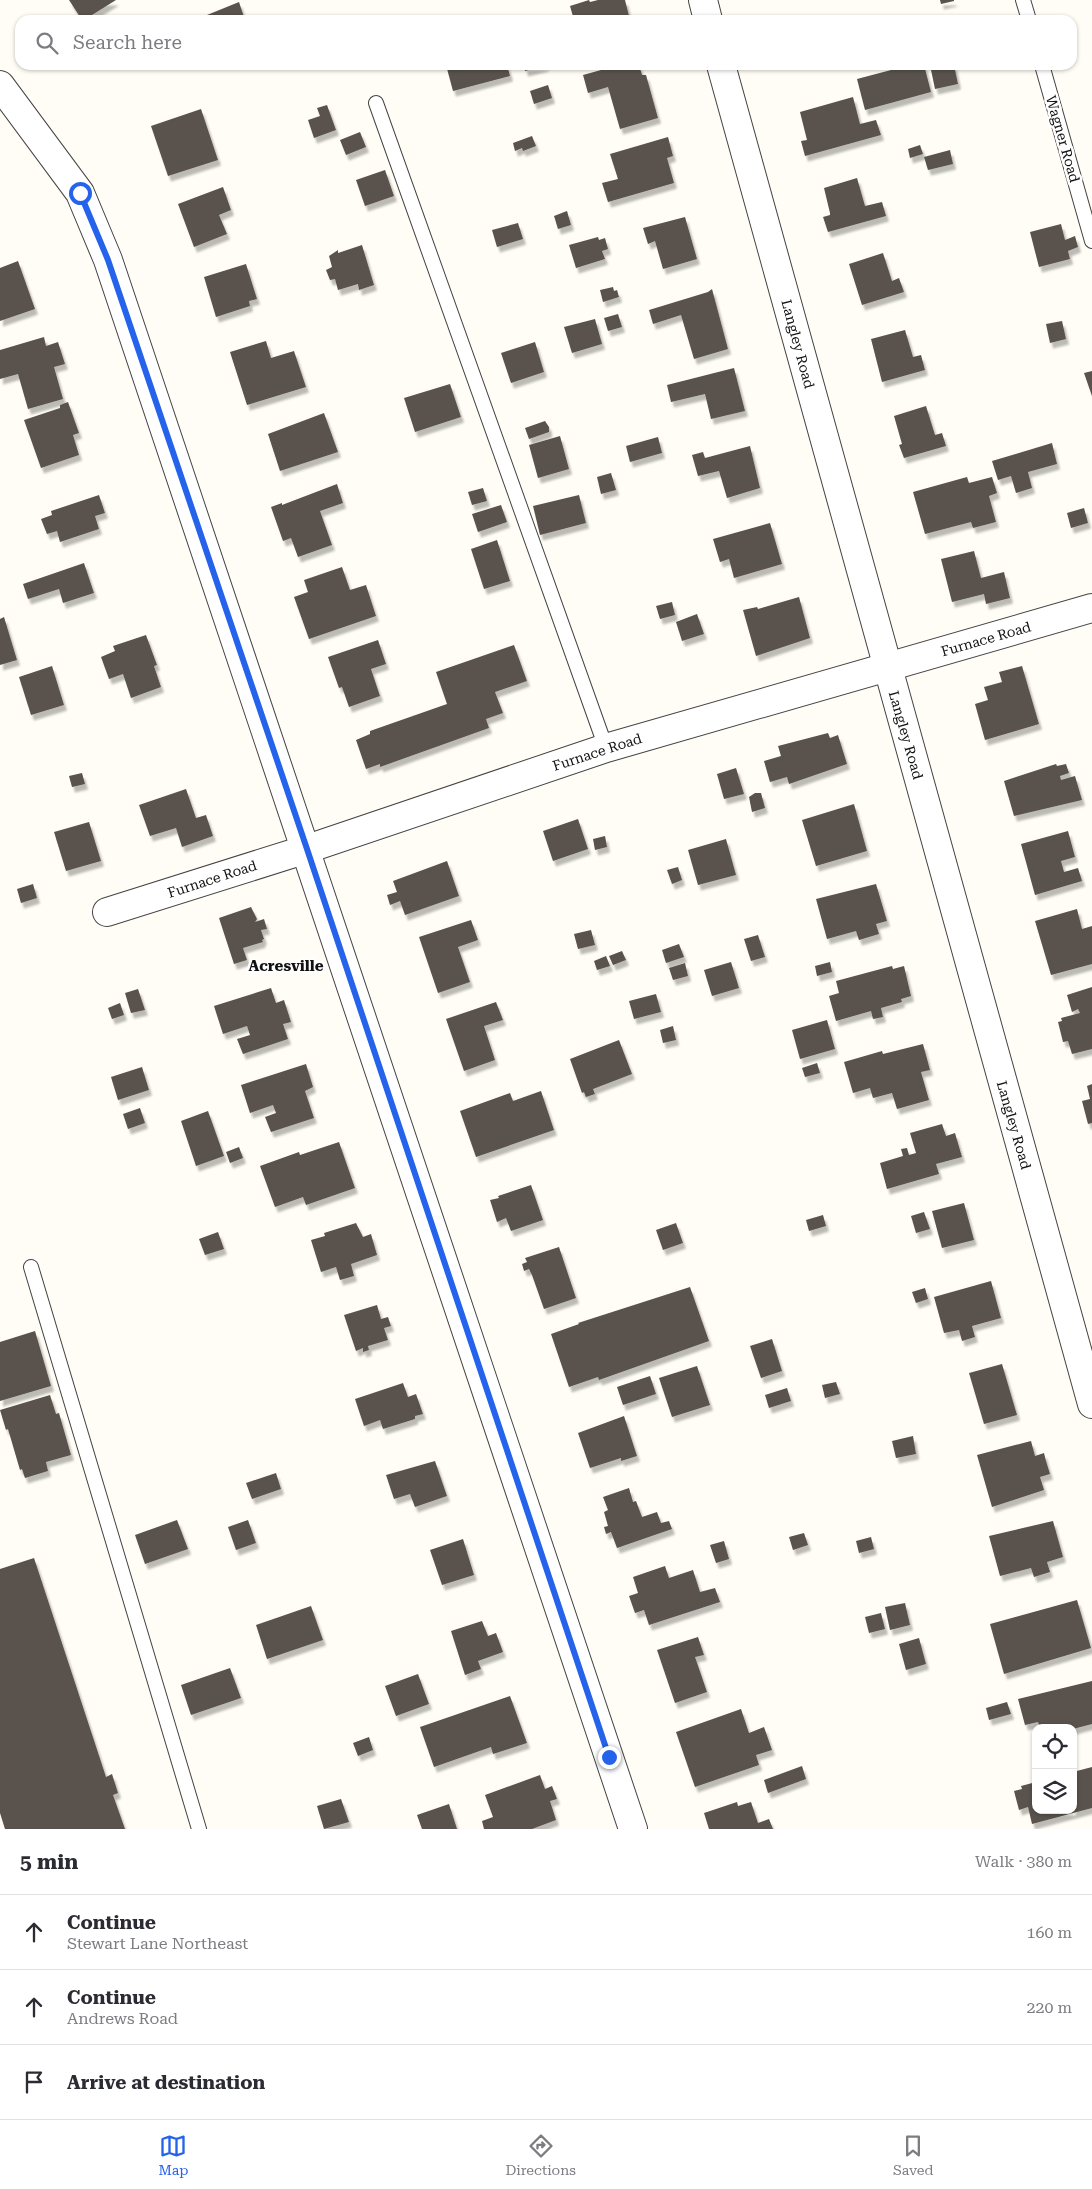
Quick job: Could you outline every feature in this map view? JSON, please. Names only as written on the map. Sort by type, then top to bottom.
[{"type":"street","points":[[703,0],[707,15]]},
{"type":"street","name":"Langley Road","points":[[721,70],[1092,1404]]},
{"type":"street","points":[[0,85],[80,193],[108,260],[307,849],[633,1829]]},
{"type":"street","name":"Furnace Road","points":[[107,912],[307,849],[606,748],[1092,608]]},
{"type":"lane","points":[[1023,0],[1028,15]]},
{"type":"lane","name":"Wagner Road","points":[[1043,70],[1092,241]]},
{"type":"lane","points":[[376,103],[606,748]]},
{"type":"lane","points":[[31,1267],[199,1829]]},
{"type":"building","points":[[69,0],[116,0],[92,15],[79,15]]},
{"type":"building","points":[[589,0],[590,2],[598,0],[625,0],[629,15],[573,15],[570,6]]},
{"type":"building","points":[[940,0],[954,0],[954,1],[941,4]]},
{"type":"building","points":[[239,2],[243,15],[207,15]]},
{"type":"building","points":[[447,70],[508,70],[510,76],[453,91]]},
{"type":"building","points":[[601,70],[640,70],[642,75],[646,75],[658,118],[620,129],[608,87],[588,93],[583,75]]},
{"type":"building","points":[[891,70],[925,70],[931,92],[865,110],[857,79]]},
{"type":"building","points":[[931,70],[955,70],[958,84],[935,89]]},
{"type":"building","points":[[548,85],[552,98],[534,104],[530,91]]},
{"type":"building","points":[[853,97],[860,124],[876,120],[881,135],[805,156],[801,141],[807,140],[800,112]]},
{"type":"building","points":[[327,105],[336,130],[314,138],[308,120],[320,116],[317,108]]},
{"type":"building","points":[[201,109],[218,160],[168,176],[151,126]]},
{"type":"building","points":[[360,132],[366,147],[346,155],[340,140]]},
{"type":"building","points":[[532,136],[536,146],[523,151],[522,148],[515,151],[513,143]]},
{"type":"building","points":[[668,137],[673,156],[667,158],[674,183],[608,202],[602,183],[618,179],[610,154]]},
{"type":"building","points":[[920,145],[923,154],[910,158],[908,149]]},
{"type":"building","points":[[950,150],[953,164],[928,170],[924,157]]},
{"type":"building","points":[[385,170],[394,196],[365,206],[356,180]]},
{"type":"building","points":[[857,178],[865,206],[882,202],[886,216],[828,232],[823,217],[830,215],[830,213],[824,188]]},
{"type":"building","points":[[223,187],[231,210],[219,215],[227,234],[194,247],[178,204]]},
{"type":"building","points":[[567,211],[571,225],[558,229],[554,216]]},
{"type":"building","points":[[685,217],[697,259],[663,269],[655,241],[648,244],[643,228]]},
{"type":"building","points":[[518,223],[523,239],[497,247],[492,230]]},
{"type":"building","points":[[1061,224],[1065,240],[1075,236],[1078,247],[1068,251],[1070,259],[1039,267],[1030,232]]},
{"type":"building","points":[[598,237],[599,240],[605,238],[608,249],[602,251],[605,259],[576,268],[569,245]]},
{"type":"building","points":[[362,245],[374,285],[359,290],[358,284],[338,290],[335,279],[330,280],[326,270],[332,267],[329,256],[338,250],[338,253]]},
{"type":"building","points":[[883,253],[892,281],[899,278],[904,292],[862,305],[849,264]]},
{"type":"building","points":[[18,261],[35,309],[0,321],[0,268]]},
{"type":"building","points":[[246,264],[257,299],[249,301],[250,306],[216,317],[204,277]]},
{"type":"building","points":[[613,287],[614,291],[617,290],[619,297],[603,302],[600,290]]},
{"type":"building","points":[[712,289],[728,349],[694,359],[681,315],[653,324],[649,310],[708,292]]},
{"type":"building","points":[[618,314],[622,327],[608,331],[604,318]]},
{"type":"building","points":[[595,319],[602,344],[572,353],[564,327]]},
{"type":"building","points":[[1062,321],[1066,339],[1050,343],[1046,324]]},
{"type":"building","points":[[905,330],[913,357],[921,355],[925,370],[882,382],[871,339]]},
{"type":"building","points":[[44,337],[46,346],[58,342],[65,364],[54,367],[63,399],[28,409],[18,374],[0,379],[0,350]]},
{"type":"building","points":[[266,341],[271,358],[294,351],[306,387],[247,405],[230,352]]},
{"type":"building","points":[[535,342],[544,372],[511,383],[501,353]]},
{"type":"building","points":[[734,368],[745,411],[711,419],[705,394],[671,402],[667,385]]},
{"type":"building","points":[[1092,371],[1092,396],[1084,373]]},
{"type":"building","points":[[450,384],[461,417],[415,432],[404,398]]},
{"type":"building","points":[[68,402],[79,433],[73,435],[79,455],[41,468],[24,420],[60,408],[60,405]]},
{"type":"building","points":[[926,406],[935,435],[942,433],[946,446],[904,458],[899,445],[902,444],[894,416]]},
{"type":"building","points":[[324,413],[338,452],[280,471],[268,434]]},
{"type":"building","points":[[545,421],[549,427],[549,432],[529,439],[525,428]]},
{"type":"building","points":[[560,436],[569,469],[538,478],[529,445]]},
{"type":"building","points":[[658,437],[662,453],[630,462],[626,446]]},
{"type":"building","points":[[1052,443],[1057,464],[1028,472],[1032,488],[1016,493],[1011,476],[998,480],[992,461]]},
{"type":"building","points":[[750,446],[760,488],[727,498],[719,471],[698,476],[692,455],[703,452],[705,458]]},
{"type":"building","points":[[611,473],[616,490],[601,494],[597,477]]},
{"type":"building","points":[[967,477],[969,483],[992,477],[997,493],[989,496],[996,522],[973,528],[971,522],[925,534],[913,492]]},
{"type":"building","points":[[337,484],[343,503],[320,511],[332,545],[298,557],[291,538],[283,541],[271,507],[282,503],[282,505]]},
{"type":"building","points":[[483,488],[487,501],[472,505],[468,492]]},
{"type":"building","points":[[99,495],[105,513],[95,516],[99,529],[60,542],[57,531],[47,534],[41,519],[52,515],[51,511]]},
{"type":"building","points":[[579,495],[586,523],[540,535],[533,506]]},
{"type":"building","points":[[501,505],[507,522],[478,532],[472,514]]},
{"type":"building","points":[[1084,508],[1088,523],[1071,528],[1067,513]]},
{"type":"building","points":[[770,523],[782,564],[734,578],[729,559],[720,562],[713,539]]},
{"type":"building","points":[[497,540],[510,581],[484,589],[471,549]]},
{"type":"building","points":[[974,551],[981,578],[1004,572],[1010,598],[986,604],[984,594],[952,602],[941,559]]},
{"type":"building","points":[[84,563],[94,593],[63,603],[59,589],[28,599],[23,584]]},
{"type":"building","points":[[342,567],[350,590],[366,585],[376,616],[309,639],[294,597],[308,592],[304,580]]},
{"type":"building","points":[[799,597],[810,638],[756,656],[743,610],[757,607],[758,609]]},
{"type":"building","points":[[672,602],[675,615],[660,619],[656,606]]},
{"type":"building","points":[[697,614],[704,634],[682,641],[676,622]]},
{"type":"building","points":[[4,617],[17,660],[0,665],[0,619]]},
{"type":"building","points":[[146,635],[157,665],[154,666],[161,687],[131,698],[123,674],[109,679],[101,657],[115,651],[113,646]]},
{"type":"building","points":[[378,640],[386,664],[371,669],[380,696],[349,707],[342,687],[339,688],[328,657]]},
{"type":"building","points":[[514,645],[527,681],[495,692],[503,713],[486,719],[489,728],[380,767],[380,764],[366,769],[356,740],[370,734],[370,731],[447,704],[436,672]]},
{"type":"building","points":[[52,666],[64,705],[31,715],[19,677]]},
{"type":"building","points":[[1022,666],[1039,724],[985,740],[975,704],[988,700],[984,687],[1002,682],[999,672]]},
{"type":"building","points":[[828,733],[830,738],[838,735],[847,764],[789,784],[787,777],[770,782],[764,761],[781,756],[778,746]]},
{"type":"building","points":[[1056,764],[1057,766],[1066,764],[1069,773],[1060,776],[1061,780],[1075,776],[1082,800],[1014,816],[1004,781]]},
{"type":"building","points":[[736,768],[744,794],[724,799],[717,774]]},
{"type":"building","points":[[82,773],[85,784],[72,787],[69,776]]},
{"type":"building","points":[[186,789],[196,818],[206,815],[213,836],[182,847],[176,828],[150,836],[139,805]]},
{"type":"building","points":[[755,793],[761,793],[765,808],[752,812],[749,797]]},
{"type":"building","points":[[854,804],[867,851],[816,866],[802,820]]},
{"type":"building","points":[[578,819],[588,849],[553,861],[543,831]]},
{"type":"building","points":[[89,822],[101,861],[66,871],[54,832]]},
{"type":"building","points":[[1068,831],[1075,857],[1061,861],[1064,872],[1078,868],[1082,881],[1035,895],[1021,844]]},
{"type":"building","points":[[605,836],[607,847],[595,850],[593,839]]},
{"type":"building","points":[[726,839],[736,875],[698,885],[688,850]]},
{"type":"building","points":[[447,861],[459,896],[405,915],[400,901],[390,905],[387,895],[397,892],[393,881]]},
{"type":"building","points":[[678,867],[682,880],[672,884],[667,870]]},
{"type":"building","points":[[33,884],[37,898],[21,903],[17,889]]},
{"type":"building","points":[[876,884],[887,921],[876,924],[879,934],[859,940],[856,931],[827,939],[816,899]]},
{"type":"building","points":[[251,907],[257,919],[255,922],[264,919],[267,929],[261,930],[263,942],[243,948],[247,960],[234,964],[219,918]]},
{"type":"building","points":[[1077,909],[1082,929],[1092,926],[1092,964],[1051,975],[1035,921]]},
{"type":"building","points":[[471,920],[478,940],[458,947],[470,982],[438,993],[419,937]]},
{"type":"building","points":[[591,930],[595,945],[578,949],[574,934]]},
{"type":"building","points":[[758,935],[765,957],[751,961],[744,939]]},
{"type":"building","points":[[679,944],[684,957],[666,963],[662,950]]},
{"type":"building","points":[[622,951],[626,960],[613,965],[609,956]]},
{"type":"building","points":[[606,956],[610,966],[597,970],[594,961]]},
{"type":"building","points":[[731,962],[739,988],[712,996],[704,970]]},
{"type":"building","points":[[830,962],[832,972],[817,976],[815,966]]},
{"type":"building","points":[[685,963],[688,976],[673,980],[669,968]]},
{"type":"building","points":[[892,966],[893,969],[904,966],[911,996],[901,999],[902,1002],[881,1008],[883,1017],[873,1019],[871,1011],[836,1021],[829,996],[839,993],[836,981]]},
{"type":"building","points":[[1092,987],[1092,1049],[1072,1054],[1068,1041],[1063,1042],[1058,1022],[1062,1021],[1061,1018],[1080,1013],[1078,1009],[1072,1012],[1067,995]]},
{"type":"building","points":[[271,988],[276,1003],[284,1000],[291,1022],[283,1024],[288,1039],[243,1054],[237,1039],[250,1035],[247,1026],[223,1034],[214,1006]]},
{"type":"building","points":[[138,989],[145,1010],[131,1013],[125,993]]},
{"type":"building","points":[[656,994],[661,1012],[634,1019],[629,1001]]},
{"type":"building","points":[[496,1002],[503,1020],[484,1026],[495,1060],[464,1071],[446,1019]]},
{"type":"building","points":[[120,1003],[124,1015],[112,1019],[108,1008]]},
{"type":"building","points":[[827,1020],[835,1049],[800,1059],[792,1030]]},
{"type":"building","points":[[673,1026],[676,1040],[663,1043],[660,1030]]},
{"type":"building","points":[[619,1040],[632,1074],[593,1089],[595,1094],[586,1097],[584,1092],[582,1093],[570,1059]]},
{"type":"building","points":[[923,1044],[930,1070],[921,1072],[929,1100],[897,1109],[892,1093],[873,1098],[870,1088],[853,1093],[844,1062],[882,1051],[883,1054]]},
{"type":"building","points":[[817,1063],[820,1073],[805,1077],[802,1068]]},
{"type":"building","points":[[306,1064],[313,1087],[305,1091],[314,1118],[271,1132],[265,1117],[276,1113],[273,1105],[250,1113],[241,1085]]},
{"type":"building","points":[[142,1067],[149,1090],[118,1100],[111,1077]]},
{"type":"building","points":[[1092,1084],[1092,1123],[1088,1124],[1082,1101],[1090,1099],[1087,1086]]},
{"type":"building","points":[[541,1091],[554,1130],[476,1157],[460,1111],[510,1093],[513,1101]]},
{"type":"building","points":[[140,1108],[145,1123],[128,1129],[123,1114]]},
{"type":"building","points":[[208,1111],[224,1156],[196,1166],[181,1121]]},
{"type":"building","points":[[942,1124],[946,1136],[955,1133],[962,1157],[936,1164],[939,1174],[887,1189],[880,1163],[903,1156],[901,1149],[907,1148],[909,1155],[916,1153],[910,1133]]},
{"type":"building","points":[[339,1142],[355,1188],[306,1205],[303,1197],[275,1207],[260,1166],[299,1152],[300,1155]]},
{"type":"building","points":[[239,1147],[243,1158],[230,1163],[226,1152]]},
{"type":"building","points":[[531,1185],[543,1220],[511,1231],[506,1218],[497,1222],[490,1200]]},
{"type":"building","points":[[964,1203],[974,1240],[942,1248],[932,1211]]},
{"type":"building","points":[[924,1212],[930,1229],[916,1233],[911,1216]]},
{"type":"building","points":[[823,1215],[826,1226],[809,1231],[806,1220]]},
{"type":"building","points":[[356,1223],[363,1237],[371,1234],[377,1255],[351,1264],[354,1276],[340,1280],[336,1267],[321,1272],[311,1240],[325,1236],[324,1233]]},
{"type":"building","points":[[676,1223],[683,1243],[663,1250],[656,1230]]},
{"type":"building","points":[[218,1232],[224,1249],[205,1255],[199,1239]]},
{"type":"building","points":[[559,1247],[576,1298],[544,1309],[532,1275],[529,1269],[524,1271],[522,1264],[527,1262],[525,1258]]},
{"type":"building","points":[[991,1281],[1001,1318],[972,1326],[975,1337],[962,1341],[959,1330],[944,1333],[934,1297]]},
{"type":"building","points":[[690,1287],[709,1341],[599,1380],[598,1377],[569,1387],[551,1334],[578,1323]]},
{"type":"building","points":[[925,1288],[928,1299],[916,1303],[912,1292]]},
{"type":"building","points":[[377,1305],[381,1319],[388,1317],[391,1326],[384,1328],[388,1340],[368,1346],[369,1350],[363,1352],[363,1348],[356,1351],[344,1315]]},
{"type":"building","points":[[35,1331],[51,1386],[0,1401],[0,1342]]},
{"type":"building","points":[[772,1339],[782,1371],[761,1378],[750,1346]]},
{"type":"building","points":[[1002,1364],[1017,1415],[984,1424],[969,1373]]},
{"type":"building","points":[[697,1366],[710,1405],[672,1417],[659,1378]]},
{"type":"building","points":[[650,1376],[656,1394],[623,1405],[617,1387]]},
{"type":"building","points":[[836,1382],[840,1394],[825,1398],[822,1385]]},
{"type":"building","points":[[403,1383],[408,1397],[416,1394],[423,1414],[415,1416],[415,1419],[383,1429],[380,1420],[364,1426],[355,1399]]},
{"type":"building","points":[[787,1388],[791,1401],[769,1408],[765,1395]]},
{"type":"building","points":[[50,1395],[56,1414],[59,1413],[71,1455],[46,1462],[48,1471],[25,1478],[22,1469],[20,1470],[8,1429],[6,1430],[0,1410]]},
{"type":"building","points":[[624,1416],[637,1456],[621,1461],[621,1458],[590,1468],[578,1433]]},
{"type":"building","points":[[913,1436],[916,1454],[896,1458],[892,1441]]},
{"type":"building","points":[[1031,1441],[1035,1456],[1044,1453],[1050,1474],[1040,1477],[1044,1490],[992,1507],[977,1455]]},
{"type":"building","points":[[435,1461],[447,1496],[415,1507],[410,1494],[394,1499],[386,1475]]},
{"type":"building","points":[[276,1473],[281,1489],[252,1499],[246,1483]]},
{"type":"building","points":[[629,1488],[633,1502],[636,1501],[642,1517],[657,1512],[661,1523],[669,1521],[672,1529],[617,1548],[611,1532],[606,1534],[604,1527],[608,1526],[604,1512],[608,1510],[603,1497]]},
{"type":"building","points":[[177,1520],[188,1549],[145,1564],[135,1535]]},
{"type":"building","points":[[248,1520],[256,1543],[236,1550],[228,1527]]},
{"type":"building","points":[[1053,1521],[1063,1557],[1047,1562],[1050,1572],[1034,1577],[1031,1568],[1000,1576],[989,1536]]},
{"type":"building","points":[[804,1533],[808,1545],[793,1550],[789,1537]]},
{"type":"building","points":[[871,1537],[874,1549],[859,1553],[856,1541]]},
{"type":"building","points":[[463,1539],[474,1575],[442,1585],[430,1550]]},
{"type":"building","points":[[724,1541],[729,1559],[716,1563],[710,1545]]},
{"type":"building","points":[[34,1558],[106,1777],[112,1774],[118,1793],[113,1795],[125,1829],[5,1829],[0,1813],[0,1569]]},
{"type":"building","points":[[665,1566],[669,1578],[693,1570],[700,1592],[715,1588],[720,1602],[649,1625],[644,1610],[635,1613],[629,1596],[638,1593],[633,1577]]},
{"type":"building","points":[[1077,1600],[1091,1648],[1004,1674],[990,1624]]},
{"type":"building","points":[[905,1603],[910,1625],[890,1630],[885,1607]]},
{"type":"building","points":[[311,1606],[323,1640],[267,1659],[256,1625]]},
{"type":"building","points":[[881,1613],[885,1629],[869,1633],[865,1617]]},
{"type":"building","points":[[482,1621],[488,1636],[496,1633],[503,1652],[478,1661],[481,1669],[465,1675],[451,1631]]},
{"type":"building","points":[[698,1637],[704,1655],[695,1657],[707,1692],[675,1703],[657,1650]]},
{"type":"building","points":[[919,1638],[926,1664],[906,1670],[899,1644]]},
{"type":"building","points":[[230,1668],[241,1698],[191,1715],[181,1685]]},
{"type":"building","points":[[418,1674],[429,1704],[396,1716],[385,1686]]},
{"type":"building","points":[[1092,1681],[1092,1724],[1077,1728],[1077,1724],[1039,1724],[1038,1722],[1025,1725],[1018,1699]]},
{"type":"building","points":[[510,1696],[527,1743],[493,1754],[491,1747],[434,1767],[420,1727]]},
{"type":"building","points":[[1007,1702],[1011,1714],[989,1720],[986,1708]]},
{"type":"building","points":[[741,1709],[749,1733],[764,1727],[772,1750],[756,1755],[759,1765],[695,1787],[676,1732]]},
{"type":"building","points":[[369,1737],[373,1750],[358,1756],[353,1743]]},
{"type":"building","points":[[802,1766],[806,1779],[768,1793],[764,1780]]},
{"type":"building","points":[[1092,1767],[1092,1808],[1077,1812],[1077,1771]]},
{"type":"building","points":[[540,1775],[545,1789],[552,1786],[557,1799],[550,1801],[556,1820],[532,1829],[484,1829],[482,1821],[493,1817],[485,1795]]},
{"type":"building","points":[[1032,1783],[1032,1814],[1070,1814],[1032,1824],[1028,1807],[1019,1810],[1014,1791],[1022,1789],[1021,1786]]},
{"type":"building","points":[[341,1799],[349,1822],[324,1829],[317,1806]]},
{"type":"building","points":[[737,1802],[738,1806],[751,1802],[758,1823],[769,1819],[773,1829],[709,1829],[704,1813]]},
{"type":"building","points":[[449,1804],[457,1829],[422,1829],[417,1815]]},
{"type":"district","name":"Acresville","points":[[286,966]]},
{"type":"route","points":[[80,193],[108,260],[307,849],[609,1757]]}]
